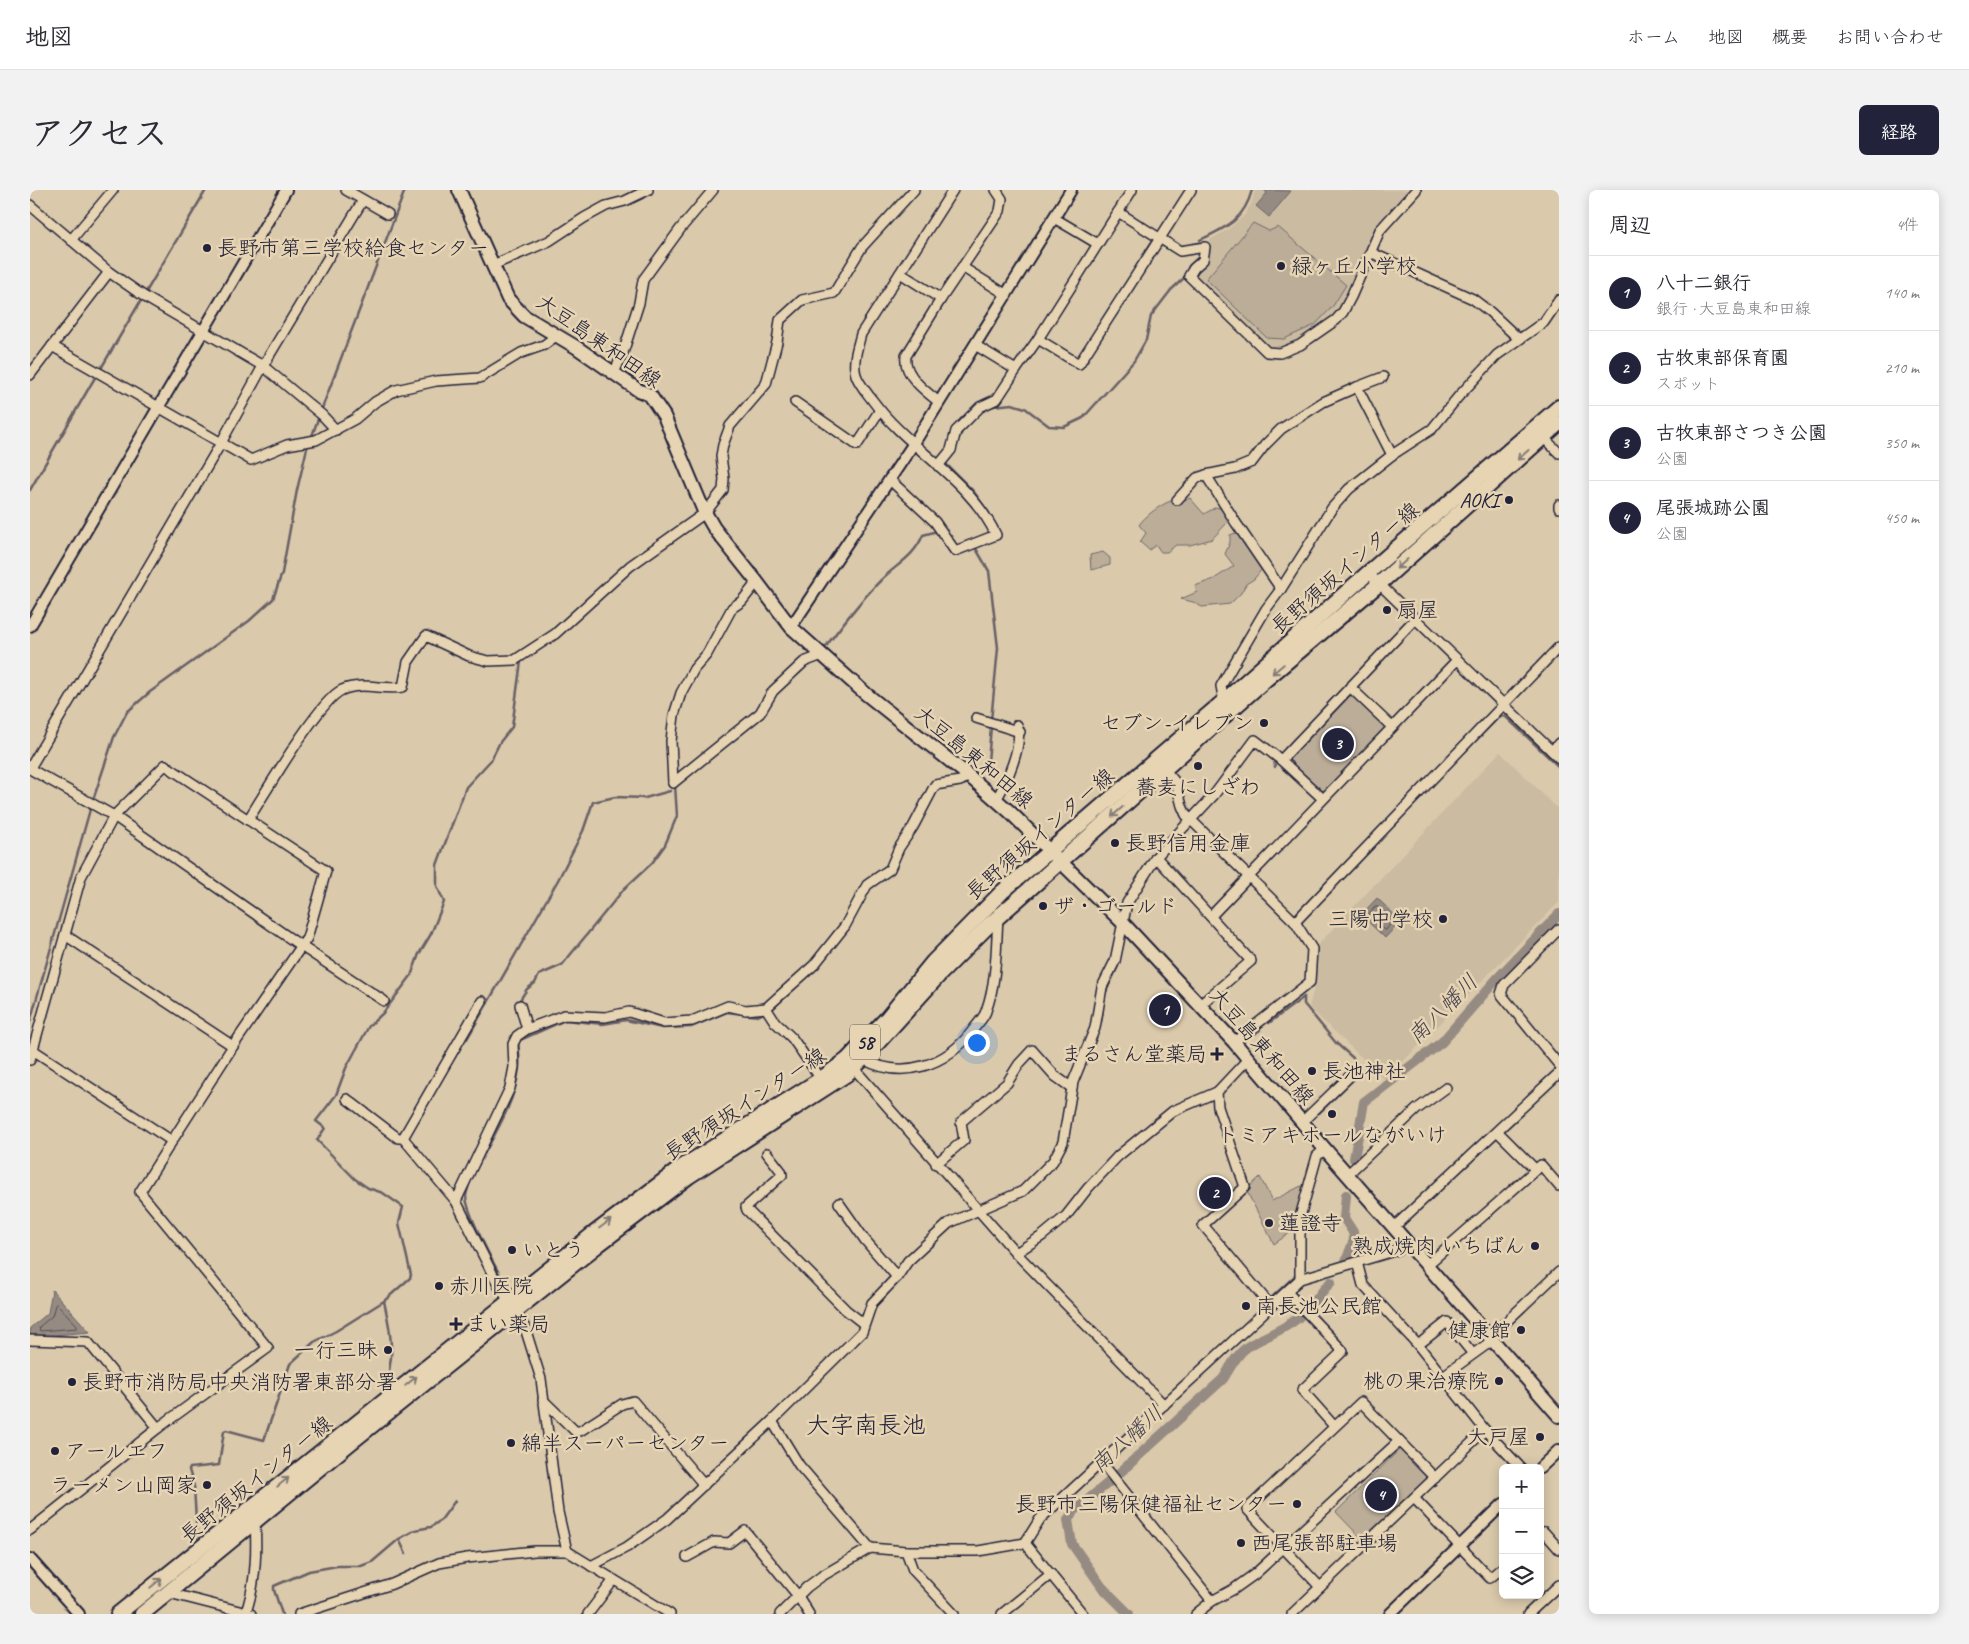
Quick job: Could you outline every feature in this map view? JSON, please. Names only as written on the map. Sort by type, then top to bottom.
[{"type":"main road","name":"大豆島東和田線","points":[[459,190],[508,299],[524,316],[650,395],[664,416],[705,513],[714,528],[790,627],[866,694],[969,776],[1061,861],[1122,922],[1234,1042],[1559,1416]]},
{"type":"main road","name":"長野須坂インター線","points":[[142,1614],[350,1443],[512,1306],[592,1235],[682,1167],[821,1079],[855,1062],[888,1017],[933,962],[975,918],[1559,407]]},
{"type":"main road","name":"長野須坂インター線","points":[[118,1614],[397,1392],[512,1306],[599,1244],[689,1176],[825,1089],[855,1062],[998,917],[1164,769],[1379,584],[1559,423]]},
{"type":"street","points":[[71,240],[112,190]]},
{"type":"street","points":[[30,626],[286,190]]},
{"type":"street","points":[[346,190],[388,214]]},
{"type":"street","points":[[493,265],[549,241],[595,211],[648,190]]},
{"type":"street","points":[[614,373],[623,353],[639,303],[643,280],[681,228],[713,190]]},
{"type":"street","points":[[248,820],[318,713],[335,694],[343,689],[368,686],[403,687],[408,662],[426,636],[475,658],[488,661],[514,660],[555,634],[630,566],[705,513],[723,490],[724,479],[721,456],[730,426],[766,384],[777,342],[780,320],[802,300],[834,294],[862,247],[914,190]]},
{"type":"street","points":[[889,478],[935,522],[956,551],[996,535],[989,519],[974,498],[885,417],[856,374],[856,352],[861,334],[953,190]]},
{"type":"street","points":[[939,402],[920,386],[905,363],[906,356],[941,299],[1000,211],[1002,199],[996,190]]},
{"type":"street","points":[[790,627],[914,443],[1071,190]]},
{"type":"street","points":[[938,466],[952,450],[956,431],[980,408],[997,399],[1132,190]]},
{"type":"street","points":[[1038,338],[1079,364],[1191,190]]},
{"type":"street","points":[[1118,212],[1180,251],[1205,247],[1203,260],[1194,268],[1189,276],[1267,352],[1280,352],[1300,345],[1336,320],[1343,312],[1372,252],[1380,230],[1416,190]]},
{"type":"street","points":[[363,200],[263,366],[221,443],[30,769],[114,816],[384,1002]]},
{"type":"street","points":[[30,205],[109,272],[145,297],[263,366],[320,413],[336,430]]},
{"type":"street","points":[[1054,218],[1098,244]]},
{"type":"street","points":[[1372,252],[1473,299],[1490,312],[1519,340]]},
{"type":"street","points":[[962,267],[1007,295]]},
{"type":"street","points":[[30,375],[109,272]]},
{"type":"street","points":[[900,273],[941,299]]},
{"type":"street","points":[[1224,701],[1222,686],[1256,624],[1281,589],[1332,508],[1349,489],[1392,455],[1432,429],[1458,397],[1497,355],[1544,322],[1559,300]]},
{"type":"street","points":[[52,346],[251,460],[287,444],[310,441],[336,430],[355,419],[375,402],[396,390],[436,381],[480,378],[515,356],[544,345],[556,336]]},
{"type":"street","points":[[975,345],[1016,370]]},
{"type":"street","points":[[1177,500],[1197,478],[1235,469],[1252,462],[1265,444],[1281,429],[1323,402],[1383,377]]},
{"type":"street","points":[[1357,387],[1392,455]]},
{"type":"street","points":[[795,402],[857,445],[880,410]]},
{"type":"street","points":[[1543,437],[1559,453]]},
{"type":"street","points":[[1206,475],[1281,589]]},
{"type":"street","points":[[1368,573],[1559,758]]},
{"type":"street","points":[[757,582],[742,600],[732,608],[708,654],[694,669],[681,693],[674,715],[671,741],[673,783],[760,713],[773,690],[804,662],[822,655]]},
{"type":"street","points":[[1282,760],[1415,619]]},
{"type":"street","points":[[1295,922],[1559,647]]},
{"type":"street","points":[[1210,916],[1457,660]]},
{"type":"street","points":[[1350,686],[1392,727]]},
{"type":"street","points":[[976,718],[1019,728],[1007,782],[996,800]]},
{"type":"street","points":[[591,1566],[627,1547],[668,1519],[772,1421],[862,1332],[872,1303],[897,1277],[908,1261],[941,1229],[949,1223],[1023,1190],[1053,1161],[1063,1142],[1072,1088],[1096,1028],[1099,996],[1115,962],[1127,903],[1156,857],[1214,795],[1255,740],[1282,760],[1322,798]]},
{"type":"street","points":[[1552,751],[1559,743]]},
{"type":"street","points":[[30,1060],[81,877],[114,816],[164,765],[326,871],[307,938],[233,1046],[140,1192],[268,1348],[158,1428],[30,1530]]},
{"type":"street","points":[[1164,769],[1176,783],[1184,811],[1295,922],[1312,949],[1310,982],[1234,1042]]},
{"type":"street","points":[[456,1201],[510,1088],[514,1067],[513,1044],[517,1036],[527,1029],[564,1015],[606,1017],[629,1012],[664,1023],[692,1021],[728,1006],[746,1010],[766,1008],[814,965],[845,926],[867,885],[890,869],[899,848],[914,827],[935,785],[960,781],[969,776]]},
{"type":"street","points":[[1156,857],[1251,961],[1200,1005]]},
{"type":"street","points":[[855,1062],[892,1069],[930,1065],[964,1042],[986,1013],[997,953],[998,917]]},
{"type":"street","points":[[1559,929],[1504,985],[1501,994],[1559,1065]]},
{"type":"street","points":[[65,935],[233,1046]]},
{"type":"street","points":[[403,1138],[482,1001]]},
{"type":"street","points":[[520,1005],[527,1029]]},
{"type":"street","points":[[766,1008],[774,1022],[792,1038],[821,1079]]},
{"type":"street","points":[[33,1050],[172,1141]]},
{"type":"street","points":[[936,1164],[964,1140],[961,1122],[1008,1082],[1019,1064],[1032,1050],[1056,1076],[1072,1088]]},
{"type":"street","points":[[1016,1253],[1042,1236],[1066,1216],[1088,1188],[1118,1156],[1173,1110],[1217,1092],[1248,1059]]},
{"type":"street","points":[[855,1062],[936,1164],[978,1211],[1016,1253],[1164,1405]]},
{"type":"street","points":[[1302,1122],[1353,1073]]},
{"type":"street","points":[[1394,1227],[1498,1132],[1559,1073]]},
{"type":"street","points":[[1348,1174],[1417,1109],[1446,1088]]},
{"type":"street","points":[[1217,1092],[1218,1107],[1245,1187],[1203,1225],[1271,1306]]},
{"type":"street","points":[[347,1099],[398,1138],[403,1138],[456,1201],[498,1285],[525,1328],[541,1379],[558,1512],[567,1551]]},
{"type":"street","points":[[1498,1132],[1536,1170]]},
{"type":"street","points":[[1300,1279],[1300,1217],[1317,1156],[1325,1149]]},
{"type":"street","points":[[768,1153],[782,1175],[746,1207],[747,1210],[846,1310],[864,1324]]},
{"type":"street","points":[[1427,1265],[1541,1165],[1557,1181]]},
{"type":"street","points":[[839,1203],[865,1240],[897,1277]]},
{"type":"street","points":[[780,1614],[807,1587],[822,1576],[870,1548],[906,1551],[978,1551],[1025,1543],[1040,1519],[1300,1279],[1410,1246]]},
{"type":"street","points":[[1357,1262],[1363,1284],[1418,1345],[1485,1430],[1517,1464]]},
{"type":"street","points":[[1443,1376],[1491,1338],[1559,1272]]},
{"type":"street","points":[[1287,1292],[1343,1352],[1302,1390],[1334,1426]]},
{"type":"street","points":[[1418,1345],[1447,1322],[1473,1354]]},
{"type":"street","points":[[30,1340],[88,1342],[158,1428]]},
{"type":"street","points":[[543,1400],[575,1431],[580,1431],[622,1404],[633,1401],[704,1485]]},
{"type":"street","points":[[1320,1587],[1248,1510],[1334,1426],[1361,1402],[1435,1478]]},
{"type":"street","points":[[772,1421],[799,1465],[870,1548]]},
{"type":"street","points":[[1292,1614],[1485,1430]]},
{"type":"street","points":[[1196,1614],[1212,1601],[1234,1589],[1255,1574],[1399,1441]]},
{"type":"street","points":[[1544,1464],[1559,1450]]},
{"type":"street","points":[[1102,1463],[1212,1601]]},
{"type":"street","points":[[1414,1498],[1490,1578],[1499,1570]]},
{"type":"street","points":[[1392,1613],[1499,1508]]},
{"type":"street","points":[[169,1593],[248,1613],[254,1574],[255,1521]]},
{"type":"street","points":[[688,1557],[714,1542],[729,1543],[745,1531],[798,1596],[809,1614]]},
{"type":"street","points":[[1544,1532],[1559,1549]]},
{"type":"street","points":[[1025,1543],[1081,1614]]},
{"type":"street","points":[[299,1614],[392,1584],[439,1563],[535,1551],[567,1551],[579,1557],[613,1581],[670,1614]]},
{"type":"street","points":[[906,1551],[913,1570],[954,1614]]},
{"type":"street","points":[[30,1559],[78,1614]]},
{"type":"street","points":[[1002,1614],[1051,1574]]},
{"type":"street","points":[[588,1614],[613,1581]]},
{"type":"street","points":[[1528,1614],[1559,1585]]},
{"type":"shaded area","name":"緑ヶ丘小学校","points":[[1255,190],[1408,190],[1374,228],[1356,281],[1338,313],[1327,324],[1279,350],[1268,348],[1195,277],[1207,260],[1208,241],[1227,230],[1245,215],[1252,202]]},
{"type":"shaded area","points":[[1253,223],[1269,231],[1278,227],[1346,285],[1333,306],[1315,325],[1284,339],[1267,338],[1206,279]]},
{"type":"shaded area","points":[[1190,498],[1204,514],[1216,507],[1228,511],[1227,523],[1212,539],[1190,545],[1176,545],[1167,552],[1161,552],[1156,545],[1149,550],[1140,542],[1146,533],[1139,525],[1141,522],[1158,508],[1173,500]]},
{"type":"shaded area","points":[[1241,531],[1262,569],[1254,579],[1246,584],[1241,593],[1230,604],[1202,607],[1181,599],[1197,592],[1195,586],[1214,579],[1234,566],[1225,554],[1230,542],[1230,535]]},
{"type":"shaded area","points":[[1103,552],[1110,558],[1110,565],[1091,570],[1090,555]]},
{"type":"shaded area","points":[[1353,693],[1385,724],[1386,729],[1326,791],[1320,790],[1289,759]]},
{"type":"shaded area","name":"三陽中学校","points":[[1500,752],[1559,810],[1559,902],[1385,1080],[1309,1007],[1314,989],[1314,949]]},
{"type":"shaded area","points":[[1260,1177],[1272,1201],[1301,1186],[1303,1189],[1294,1230],[1274,1244],[1246,1190]]},
{"type":"shaded area","points":[[1400,1449],[1427,1478],[1362,1539],[1336,1512]]},
{"type":"water","points":[[1264,190],[1291,191],[1269,217],[1256,206],[1267,193]]},
{"type":"water","points":[[1377,898],[1401,921],[1385,938],[1361,915]]},
{"type":"water","points":[[52,1290],[90,1332],[30,1337],[30,1328],[48,1313]]},
{"type":"waterway","points":[[146,292],[206,190]]},
{"type":"waterway","points":[[321,411],[405,190]]},
{"type":"waterway","points":[[1200,240],[1218,231],[1239,216],[1249,200],[1252,190]]},
{"type":"waterway","points":[[993,406],[1012,404],[1025,408],[1049,426],[1064,427],[1083,418],[1134,361],[1146,340],[1151,316],[1171,290],[1184,278],[1189,266],[1198,258]]},
{"type":"waterway","points":[[100,370],[140,302]]},
{"type":"waterway","points":[[30,490],[97,374]]},
{"type":"waterway","points":[[957,442],[962,432],[981,412]]},
{"type":"waterway","points":[[311,439],[319,416]]},
{"type":"waterway","points":[[93,800],[114,737],[127,712],[150,692],[249,621],[273,599],[282,573],[297,490],[308,444]]},
{"type":"waterway","points":[[945,463],[974,492],[989,513]]},
{"type":"waterway","points":[[824,649],[873,588],[905,560],[915,549],[923,535],[934,532]]},
{"type":"waterway","points":[[975,547],[989,571],[998,648],[991,721]]},
{"type":"waterway","points":[[388,1385],[391,1343],[384,1301],[411,1275],[399,1223],[403,1207],[383,1193],[368,1188],[355,1179],[317,1140],[325,1128],[316,1121],[336,1095],[346,1068],[369,1026],[383,1013],[411,976],[419,954],[431,934],[444,902],[437,886],[437,865],[466,787],[491,760],[500,742],[512,727],[521,661],[527,657]]},
{"type":"waterway","points":[[1464,752],[1499,717],[1505,716],[1559,767]]},
{"type":"waterway","points":[[988,762],[991,726]]},
{"type":"waterway","points":[[1274,759],[1275,767]]},
{"type":"waterway","points":[[953,787],[966,784]]},
{"type":"waterway","points":[[518,1003],[527,989],[535,983],[539,975],[562,965],[624,889],[652,863],[665,845],[677,816],[675,785]]},
{"type":"waterway","points":[[467,1039],[558,880],[583,831],[593,802],[615,797],[645,798],[670,791]]},
{"type":"waterway","points":[[30,1022],[91,806]]},
{"type":"waterway","points":[[1329,893],[1384,836]]},
{"type":"waterway","name":"南八幡川","points":[[1354,1159],[1364,1102],[1442,1042],[1495,981],[1559,914]]},
{"type":"waterway","points":[[1105,994],[1118,966]]},
{"type":"waterway","points":[[771,1010],[809,975]]},
{"type":"waterway","points":[[1304,997],[1304,1004],[1336,1043],[1353,1058],[1360,1073],[1319,1113]]},
{"type":"waterway","points":[[1269,1023],[1304,997]]},
{"type":"waterway","points":[[1101,1022],[1103,1009]]},
{"type":"waterway","points":[[476,1169],[513,1095],[519,1068],[518,1041],[565,1020],[603,1024],[626,1020],[662,1028],[691,1027],[727,1012],[758,1016],[764,1013]]},
{"type":"waterway","points":[[1252,1036],[1260,1030]]},
{"type":"waterway","points":[[470,1181],[466,1196],[467,1204],[476,1227],[506,1285]]},
{"type":"waterway","name":"南八幡川","points":[[1346,1195],[1344,1218],[1353,1232],[1354,1240],[1346,1261]]},
{"type":"waterway","points":[[1271,1298],[1297,1274]]},
{"type":"waterway","name":"南八幡川","points":[[1309,1307],[1331,1282]]},
{"type":"waterway","points":[[197,1538],[194,1486],[190,1468],[219,1465],[224,1431],[226,1430],[264,1440],[290,1364],[314,1342],[336,1331],[384,1301]]},
{"type":"waterway","name":"南八幡川","points":[[1129,1614],[1102,1587],[1072,1544],[1068,1520],[1072,1513],[1115,1477],[1223,1379],[1243,1350],[1287,1326],[1299,1317]]},
{"type":"waterway","points":[[282,1614],[274,1586],[309,1571],[337,1566],[361,1566],[372,1562],[399,1539],[415,1530],[431,1527],[441,1520],[455,1501]]},
{"type":"waterway","points":[[399,1539],[406,1554]]},
{"type":"place","name":"長野市第三学校給食センター","points":[[207,248]]},
{"type":"place","name":"緑ヶ丘小学校","points":[[1281,266]]},
{"type":"place","name":"AOKI","points":[[1509,500]]},
{"type":"place","name":"扇屋","points":[[1387,610]]},
{"type":"place","name":"セブン-イレブン","points":[[1264,723]]},
{"type":"place","name":"古牧東部さつき公園","points":[[1338,744]]},
{"type":"place","name":"蕎麦にしざわ","points":[[1198,766]]},
{"type":"place","name":"長野信用金庫","points":[[1115,843]]},
{"type":"place","name":"ザ・ゴールド","points":[[1043,906]]},
{"type":"place","name":"三陽中学校","points":[[1443,919]]},
{"type":"place","name":"八十二銀行","points":[[1165,1010]]},
{"type":"place","name":"まるさん堂薬局","points":[[1217,1054]]},
{"type":"place","name":"長池神社","points":[[1312,1071]]},
{"type":"place","name":"トミアキホールながいけ","points":[[1332,1114]]},
{"type":"place","name":"古牧東部保育園","points":[[1215,1193]]},
{"type":"place","name":"蓮證寺","points":[[1269,1223]]},
{"type":"place","name":"熟成焼肉 いちばん","points":[[1535,1246]]},
{"type":"place","name":"いとう","points":[[512,1250]]},
{"type":"place","name":"赤川医院","points":[[439,1286]]},
{"type":"place","name":"南長池公民館","points":[[1246,1306]]},
{"type":"place","name":"まい薬局","points":[[456,1324]]},
{"type":"place","name":"健康館","points":[[1521,1330]]},
{"type":"place","name":"一行三昧","points":[[388,1350]]},
{"type":"place","name":"桃の果治療院","points":[[1499,1381]]},
{"type":"place","name":"長野市消防局中央消防署東部分署","points":[[72,1382]]},
{"type":"place","name":"大戸屋","points":[[1540,1437]]},
{"type":"place","name":"綿半スーパーセンター","points":[[511,1443]]},
{"type":"place","name":"アールエフ","points":[[55,1451]]},
{"type":"place","name":"ラーメン山岡家","points":[[207,1485]]},
{"type":"place","name":"尾張城跡公園","points":[[1381,1495]]},
{"type":"place","name":"長野市三陽保健福祉センター","points":[[1297,1504]]},
{"type":"place","name":"西尾張部駐車場","points":[[1241,1543]]},
{"type":"district","name":"大字南長池","points":[[866,1425]]}]
